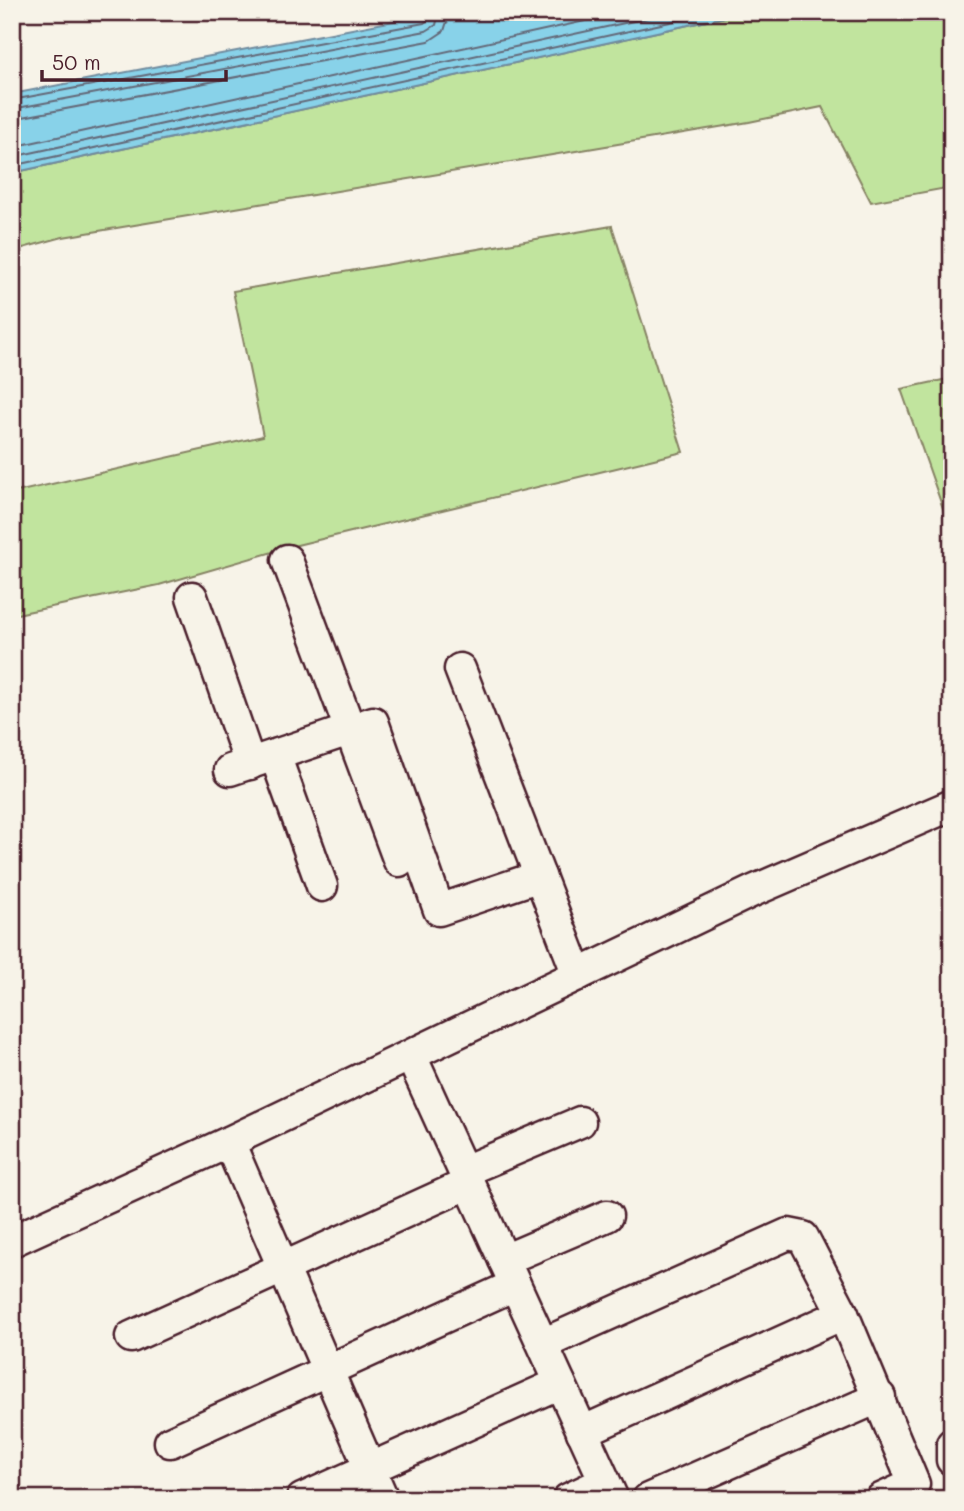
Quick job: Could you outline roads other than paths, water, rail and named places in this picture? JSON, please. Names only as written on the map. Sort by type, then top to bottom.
[{"type":"street","points":[[287,561],[399,861]]},
{"type":"street","points":[[192,597],[252,763],[322,886]]},
{"type":"street","points":[[460,668],[578,975]]},
{"type":"street","points":[[252,763],[373,722],[439,910],[540,876]]},
{"type":"street","points":[[12,1241],[229,1142],[753,891],[952,805]]},
{"type":"street","points":[[411,1056],[609,1490],[568,1499]]},
{"type":"street","points":[[131,1337],[284,1269],[579,1122]]},
{"type":"street","points":[[229,1142],[383,1499]]},
{"type":"street","points":[[170,1442],[328,1368],[510,1273],[607,1216]]},
{"type":"street","points":[[543,1344],[788,1234],[803,1237],[880,1397],[915,1483],[881,1499]]},
{"type":"street","points":[[582,1432],[842,1314]]},
{"type":"street","points":[[302,1499],[560,1383]]},
{"type":"street","points":[[648,1499],[880,1397]]},
{"type":"street","points":[[952,1444],[952,1460]]},
{"type":"water","points":[[441,12],[748,12],[12,173],[12,94]]}]
